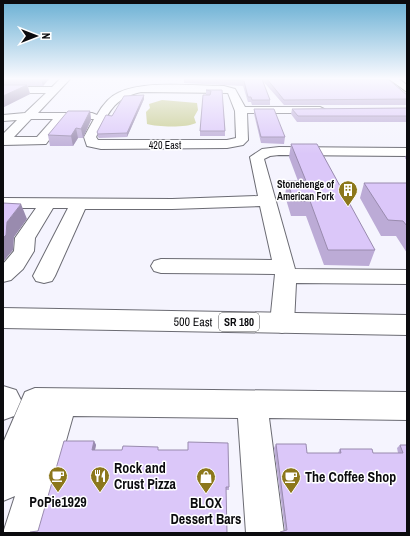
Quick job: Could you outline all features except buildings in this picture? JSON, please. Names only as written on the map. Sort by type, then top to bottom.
[{"type":"main road","name":"500 East","points":[[3,318],[407,325]]},
{"type":"street","points":[[3,141],[41,104]]},
{"type":"street","points":[[3,118],[29,116],[102,116],[109,104]]},
{"type":"street","points":[[237,104],[240,110],[330,110]]},
{"type":"street","name":"420 East","points":[[102,116],[90,137],[92,143],[157,145],[227,144],[238,142],[243,137],[240,110]]},
{"type":"street","points":[[3,141],[41,141],[62,116]]},
{"type":"street","points":[[282,323],[285,271],[257,157],[268,152],[407,152]]},
{"type":"street","points":[[3,203],[79,204],[268,201]]},
{"type":"street","points":[[3,275],[16,264],[24,251],[25,238],[47,204]]},
{"type":"street","points":[[44,276],[79,204]]},
{"type":"street","points":[[161,266],[407,277]]},
{"type":"street","points":[[3,484],[34,402],[407,406]]},
{"type":"street","points":[[21,533],[34,490],[55,402]]},
{"type":"street","points":[[246,404],[262,497],[265,533]]},
{"type":"green space","points":[[149,104],[197,104],[198,110],[194,117],[196,123],[186,126],[158,126],[147,124],[146,112],[150,108]]},
{"type":"place","name":"Stonehenge of American Fork","points":[[348,207]]},
{"type":"place","name":"PoPie1929","points":[[58,493]]},
{"type":"place","name":"Rock and Crust Pizza","points":[[100,493]]},
{"type":"place","name":"BLOX Dessert Bars","points":[[206,494]]},
{"type":"place","name":"The Coffee Shop","points":[[291,494]]}]
